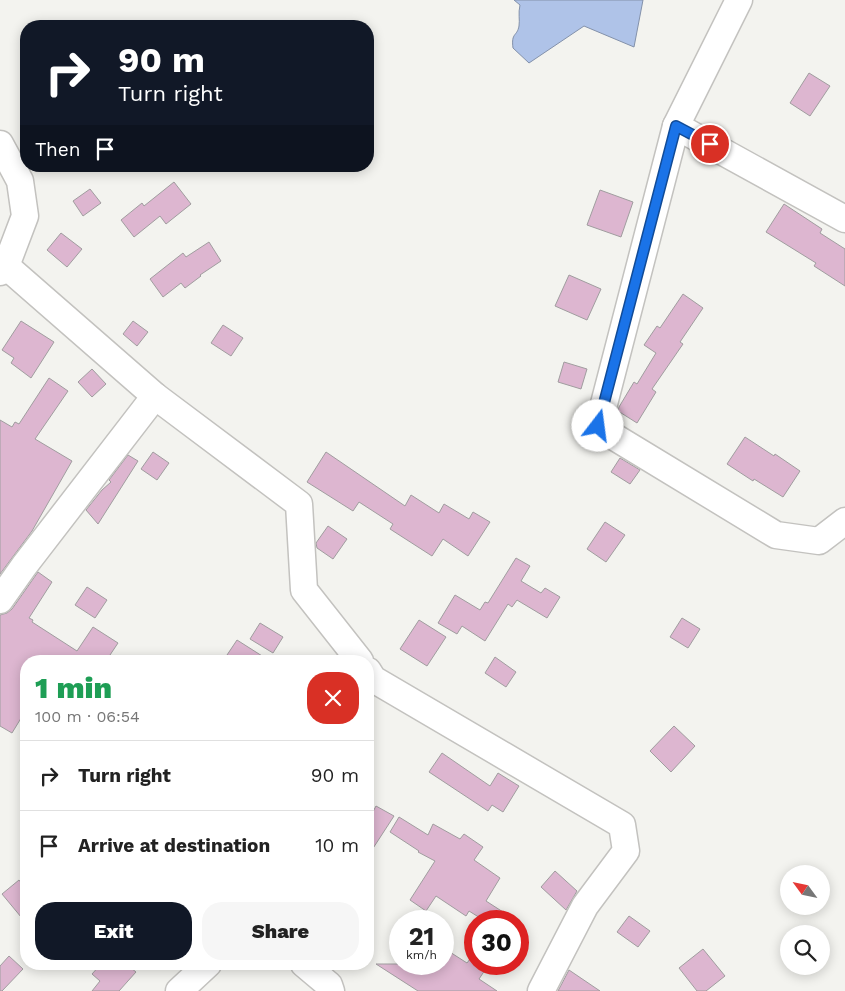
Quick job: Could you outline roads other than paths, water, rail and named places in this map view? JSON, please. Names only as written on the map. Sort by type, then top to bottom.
[{"type":"street","points":[[739,0],[676,126],[598,426],[776,535],[819,541],[845,521]]},
{"type":"street","points":[[676,126],[845,219]]},
{"type":"street","points":[[0,144],[20,181],[25,216],[3,269],[156,396],[299,504],[304,590],[355,655]]},
{"type":"street","points":[[0,600],[24,566],[156,396]]},
{"type":"street","points":[[374,679],[622,825],[626,851],[585,906],[541,991]]},
{"type":"street","points":[[180,991],[202,970]]},
{"type":"street","points":[[311,970],[329,985],[331,991]]},
{"type":"water","points":[[514,0],[643,0],[634,47],[584,26],[529,63],[513,48],[513,37],[519,26],[520,5]]}]
